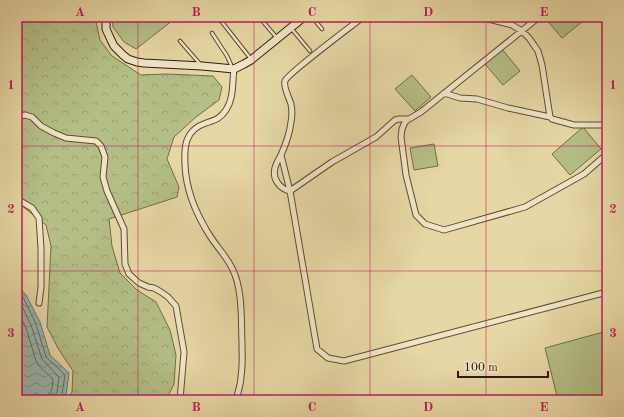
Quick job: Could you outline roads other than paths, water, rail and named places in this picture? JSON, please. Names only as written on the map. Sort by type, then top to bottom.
[{"type":"street","points":[[106,17],[106,29],[111,40],[119,52],[128,59],[144,64],[202,66],[234,69],[251,60],[293,22],[304,17]]},
{"type":"street","points":[[290,191],[283,189],[278,185],[274,171],[281,155],[291,122],[291,105],[285,80],[300,66],[363,17]]},
{"type":"street","points":[[480,17],[512,25],[522,31],[538,51],[542,65],[550,117]]},
{"type":"street","points":[[539,17],[421,112],[405,122],[401,137],[406,175],[416,215],[425,224],[444,230],[525,207],[584,174],[607,154]]},
{"type":"street","points":[[234,69],[231,100],[225,112],[216,120],[200,125],[191,131],[187,140],[184,154],[186,179],[194,207],[210,236],[232,267],[238,283],[241,309],[242,369],[236,400]]},
{"type":"street","points":[[444,93],[460,98],[477,99],[508,108],[550,117],[552,119],[574,125],[607,125]]},
{"type":"street","points":[[17,117],[25,115],[32,117],[41,126],[54,133],[66,138],[96,141],[101,146],[105,157],[103,177],[107,191],[124,229],[125,264],[129,274],[139,283],[161,292],[176,306],[184,352],[180,400]]},
{"type":"street","points":[[290,191],[332,162],[376,137],[395,120],[399,118],[409,119]]},
{"type":"street","points":[[281,155],[290,191],[317,349],[328,358],[344,361],[607,292]]},
{"type":"street","points":[[17,200],[32,208],[40,218],[41,287],[39,303]]},
{"type":"lane","points":[[218,17],[251,60]]},
{"type":"lane","points":[[259,17],[277,38]]},
{"type":"lane","points":[[312,17],[322,30]]},
{"type":"lane","points":[[293,22],[310,51]]},
{"type":"lane","points":[[212,33],[234,69]]},
{"type":"lane","points":[[180,41],[202,66]]},
{"type":"water","points":[[17,285],[26,295],[40,322],[50,355],[69,373],[66,396],[62,400],[17,400]]}]
